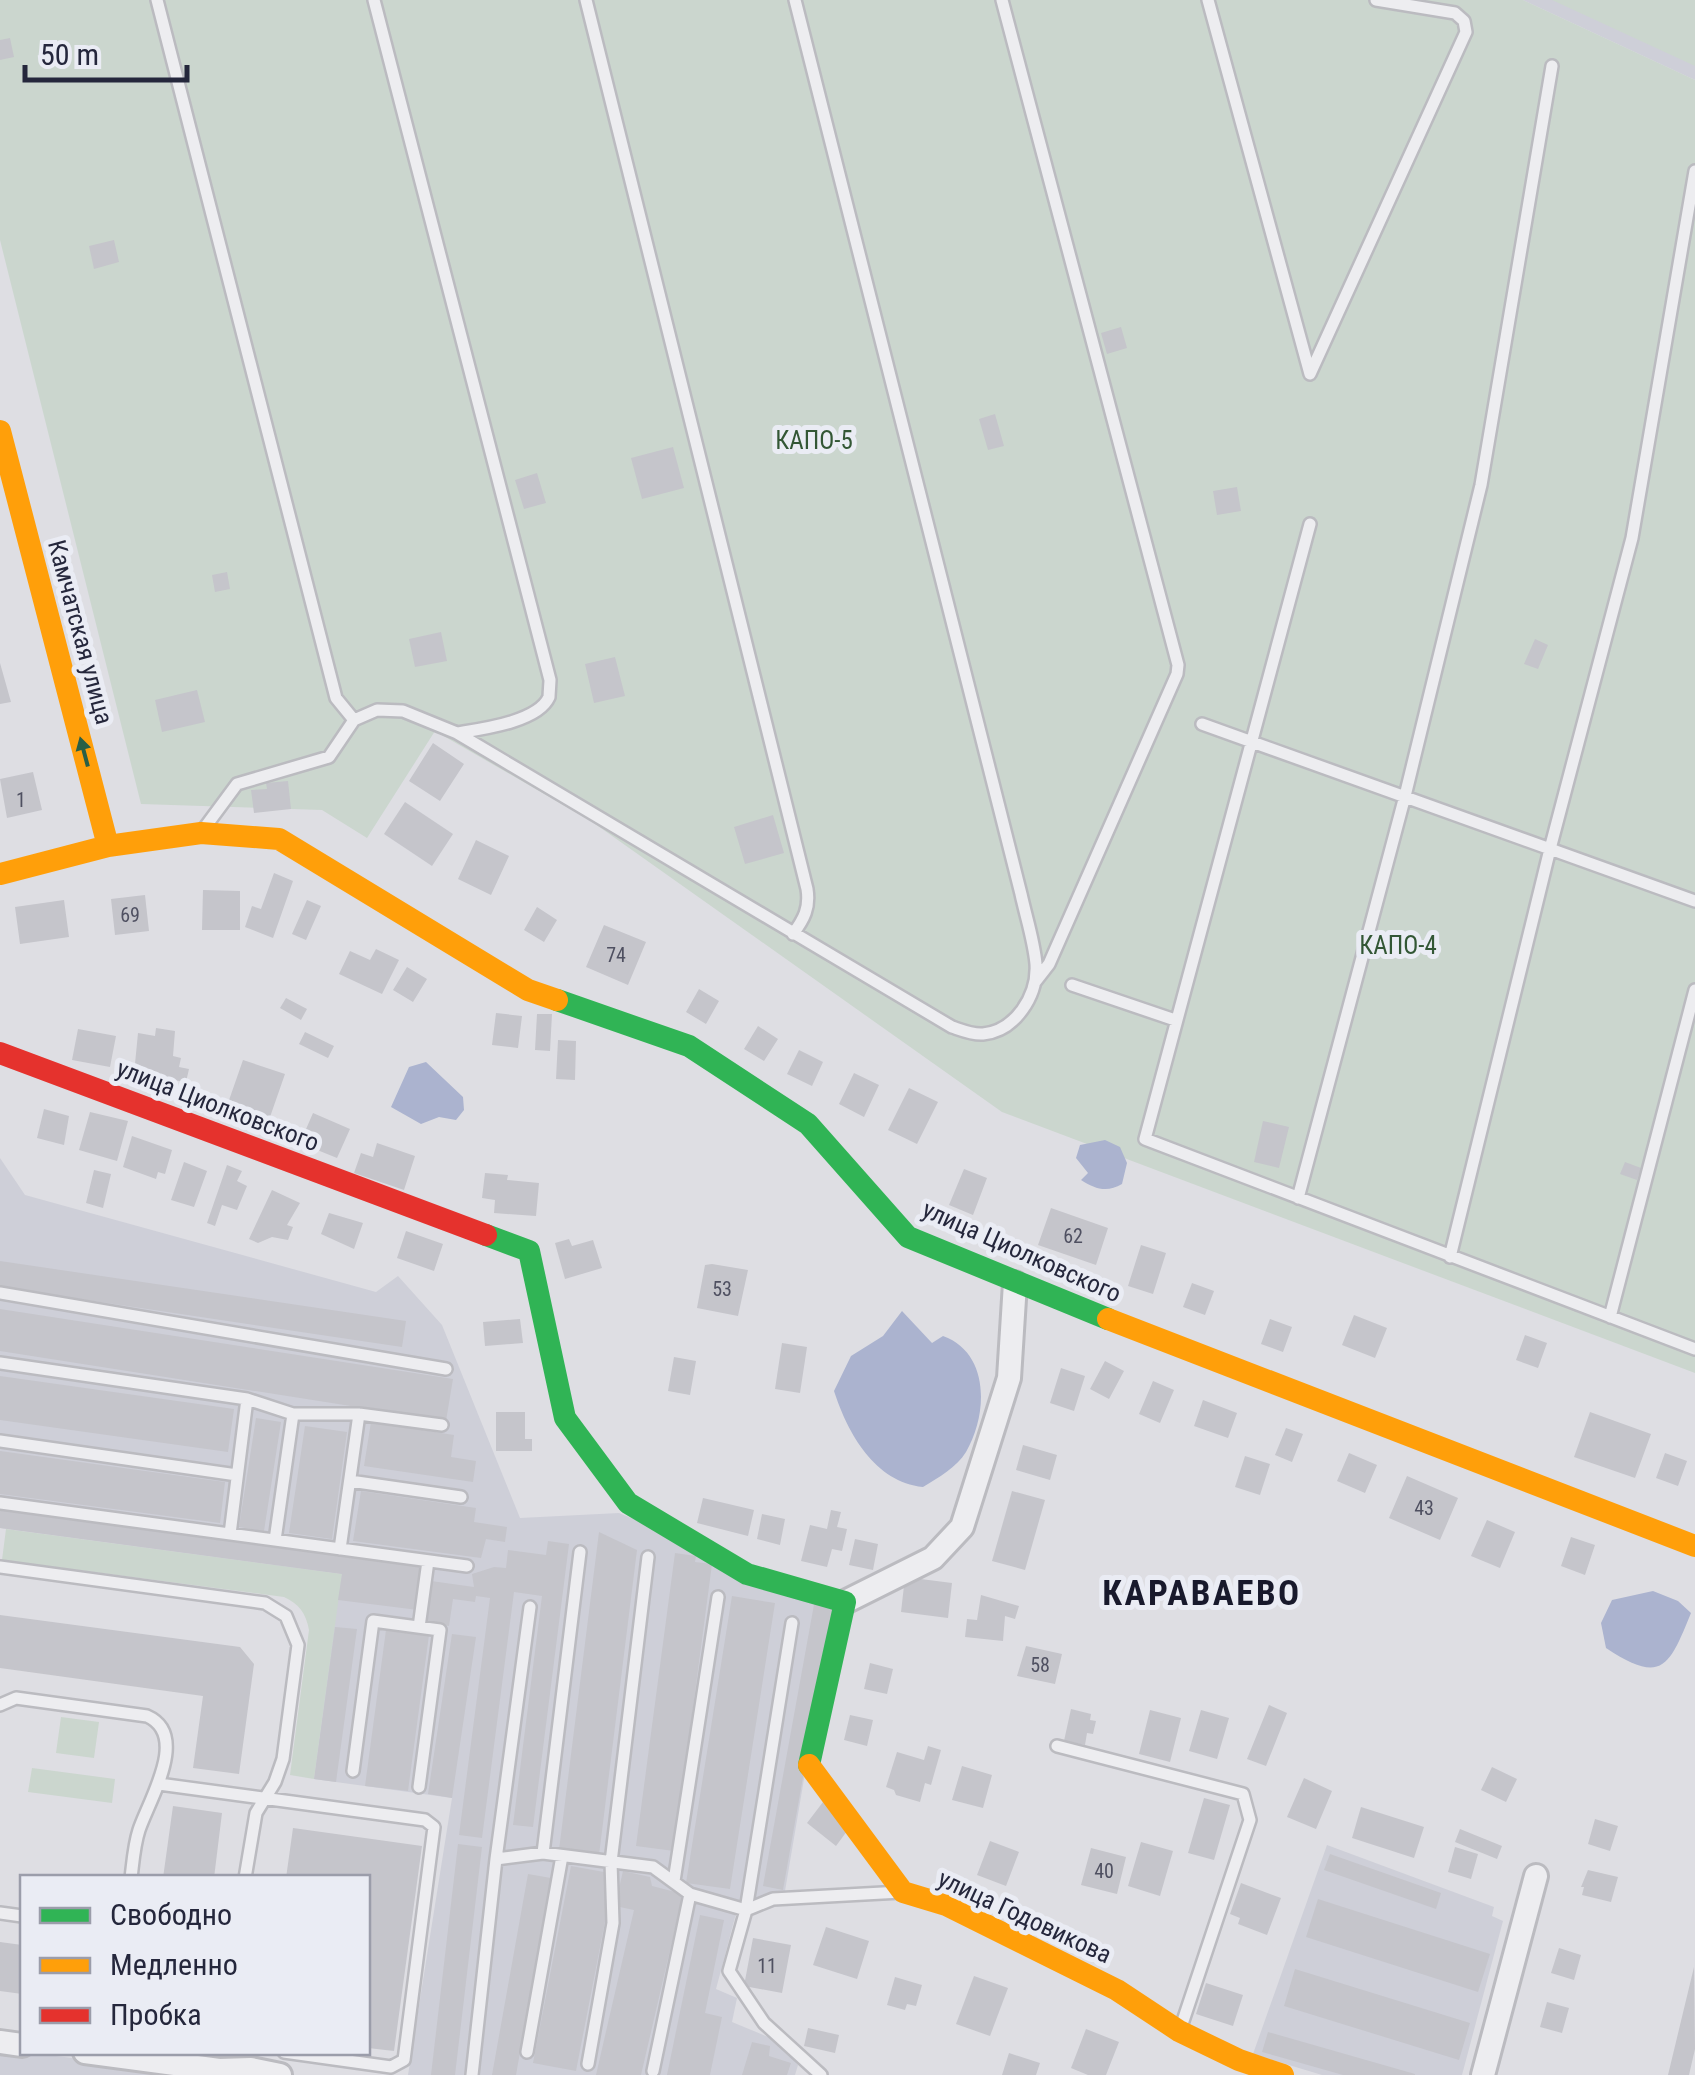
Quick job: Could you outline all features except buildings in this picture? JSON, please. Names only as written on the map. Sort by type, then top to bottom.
[{"type":"street","name":"Камчатская улица","points":[[0,431],[108,846]]},
{"type":"street","name":"улица Циолковского","points":[[0,874],[108,846],[201,833],[280,839],[528,990],[689,1046],[808,1124],[908,1236],[1015,1283],[1695,1546]]},
{"type":"street","name":"улица Циолковского","points":[[0,1053],[529,1251],[565,1418],[628,1503],[747,1574],[845,1602]]},
{"type":"street","points":[[845,1602],[933,1558],[962,1527],[1008,1378],[1015,1283]]},
{"type":"street","name":"улица Годовикова","points":[[845,1602],[809,1764],[903,1892],[946,1904],[1117,1990],[1236,2068],[1283,2075]]},
{"type":"street","points":[[1483,2075],[1536,1876]]},
{"type":"street","points":[[131,2055],[220,2061],[280,2075]]},
{"type":"lane","points":[[157,0],[336,698],[354,720]]},
{"type":"lane","points":[[374,0],[550,680],[549,696],[538,710],[507,723],[457,734]]},
{"type":"lane","points":[[586,0],[808,889],[809,903],[794,934]]},
{"type":"lane","points":[[795,0],[997,792],[1036,965],[1035,982]]},
{"type":"lane","points":[[201,833],[237,784],[329,757],[354,720],[377,710],[403,711],[457,734],[952,1027],[979,1034],[1002,1030],[1018,1016],[1049,964],[1178,665],[1002,0]]},
{"type":"lane","points":[[1208,0],[1310,374],[1466,32],[1464,21],[1455,12],[1376,0]]},
{"type":"lane","points":[[1298,1198],[1405,796],[1481,485],[1552,66]]},
{"type":"lane","points":[[1450,1257],[1550,849],[1632,538],[1695,170]]},
{"type":"lane","points":[[1310,524],[1145,1139],[1695,1349]]},
{"type":"lane","points":[[1202,724],[1695,901]]},
{"type":"lane","points":[[1072,986],[1175,1020]]},
{"type":"lane","points":[[1610,1317],[1695,990]]},
{"type":"lane","points":[[0,1293],[446,1369]]},
{"type":"lane","points":[[0,1363],[247,1399],[293,1414],[358,1414],[442,1425]]},
{"type":"lane","points":[[230,1534],[247,1399]]},
{"type":"lane","points":[[275,1540],[293,1414]]},
{"type":"lane","points":[[340,1549],[358,1414]]},
{"type":"lane","points":[[0,1442],[237,1475]]},
{"type":"lane","points":[[350,1480],[461,1498]]},
{"type":"lane","points":[[0,1503],[467,1566]]},
{"type":"lane","points":[[542,1854],[580,1552]]},
{"type":"lane","points":[[588,2064],[613,1923],[611,1862],[648,1558]]},
{"type":"lane","points":[[419,1627],[428,1561]]},
{"type":"lane","points":[[0,1567],[265,1603],[278,1609],[292,1625],[298,1645],[282,1760],[254,1820],[245,1875]]},
{"type":"lane","points":[[674,1881],[718,1597]]},
{"type":"lane","points":[[472,2075],[530,1607]]},
{"type":"lane","points":[[352,1771],[373,1621],[440,1630],[419,1788]]},
{"type":"lane","points":[[792,1622],[746,1910],[728,1971],[764,2023],[820,2075]]},
{"type":"lane","points":[[0,1705],[16,1698],[156,1720],[166,1740],[159,1784],[139,1830],[132,1875]]},
{"type":"lane","points":[[1057,1746],[1242,1794],[1250,1820],[1180,2031]]},
{"type":"lane","points":[[159,1784],[425,1820],[436,1831],[404,2060],[391,2067],[305,2055]]},
{"type":"lane","points":[[496,1859],[542,1854],[653,1866],[690,1894],[746,1910],[773,1899],[903,1892]]},
{"type":"lane","points":[[528,2052],[562,1856]]},
{"type":"lane","points":[[653,2071],[690,1894]]},
{"type":"shaded area","points":[[1523,0],[1695,0],[1695,80]]},
{"type":"shaded area","points":[[0,1158],[25,1195],[376,1292],[398,1276],[442,1325],[520,1518],[619,1513],[834,1602],[785,1891],[738,1906],[716,1989],[737,1998],[732,2022],[778,2041],[798,2065],[795,2075],[408,2075],[452,1798],[314,1779],[341,1574],[0,1528]]},
{"type":"shaded area","points":[[1327,1845],[1494,1907],[1492,1916],[1503,1921],[1462,2075],[1322,2075],[1253,2054]]},
{"type":"shaded area","points":[[0,2047],[20,2052],[20,2055],[216,2075],[0,2075]]},
{"type":"green space","name":"КАПО-5","points":[[0,0],[1523,0],[1695,80],[1695,1373],[1002,1112],[591,821],[435,731],[367,838],[322,810],[141,804],[0,240]]},
{"type":"green space","points":[[1552,0],[1695,0],[1695,66]]},
{"type":"green space","points":[[6,1529],[342,1574],[314,1779],[290,1775],[309,1630],[304,1614],[294,1603],[284,1597],[2,1560]]},
{"type":"green space","points":[[61,1717],[99,1722],[94,1758],[56,1753]]},
{"type":"green space","points":[[32,1768],[115,1779],[112,1803],[28,1792]]},
{"type":"water","points":[[426,1062],[463,1097],[464,1110],[456,1120],[439,1117],[421,1124],[391,1107],[409,1067]]},
{"type":"water","points":[[1105,1140],[1120,1147],[1127,1163],[1122,1184],[1106,1189],[1081,1180],[1088,1173],[1076,1158],[1080,1145]]},
{"type":"water","points":[[902,1311],[932,1343],[943,1336],[958,1344],[970,1356],[980,1386],[978,1420],[966,1452],[923,1487],[906,1483],[877,1466],[856,1439],[834,1391],[851,1356],[883,1336]]},
{"type":"water","points":[[1653,1591],[1678,1601],[1691,1613],[1669,1658],[1661,1665],[1640,1666],[1606,1648],[1601,1623],[1612,1600]]},
{"type":"traffic: fast","points":[[557,1000],[689,1046],[808,1124],[908,1237],[1108,1319]]},
{"type":"traffic: fast","points":[[486,1235],[529,1251],[565,1418],[628,1503],[747,1574],[845,1602],[809,1765]]},
{"type":"traffic: slow","points":[[0,431],[108,846],[0,874]]},
{"type":"traffic: slow","points":[[108,846],[201,833],[279,839],[528,990],[557,1000]]},
{"type":"traffic: slow","points":[[1108,1319],[1695,1546]]},
{"type":"traffic: slow","points":[[809,1765],[903,1892],[946,1905],[1117,1990],[1179,2031],[1239,2060],[1283,2075]]},
{"type":"traffic: jam","points":[[0,1053],[486,1235]]},
{"type":"district","name":"КАРАВАЕВО","points":[[1202,1593]]},
{"type":"park label","name":"КАПО-4","points":[[1398,945]]}]
